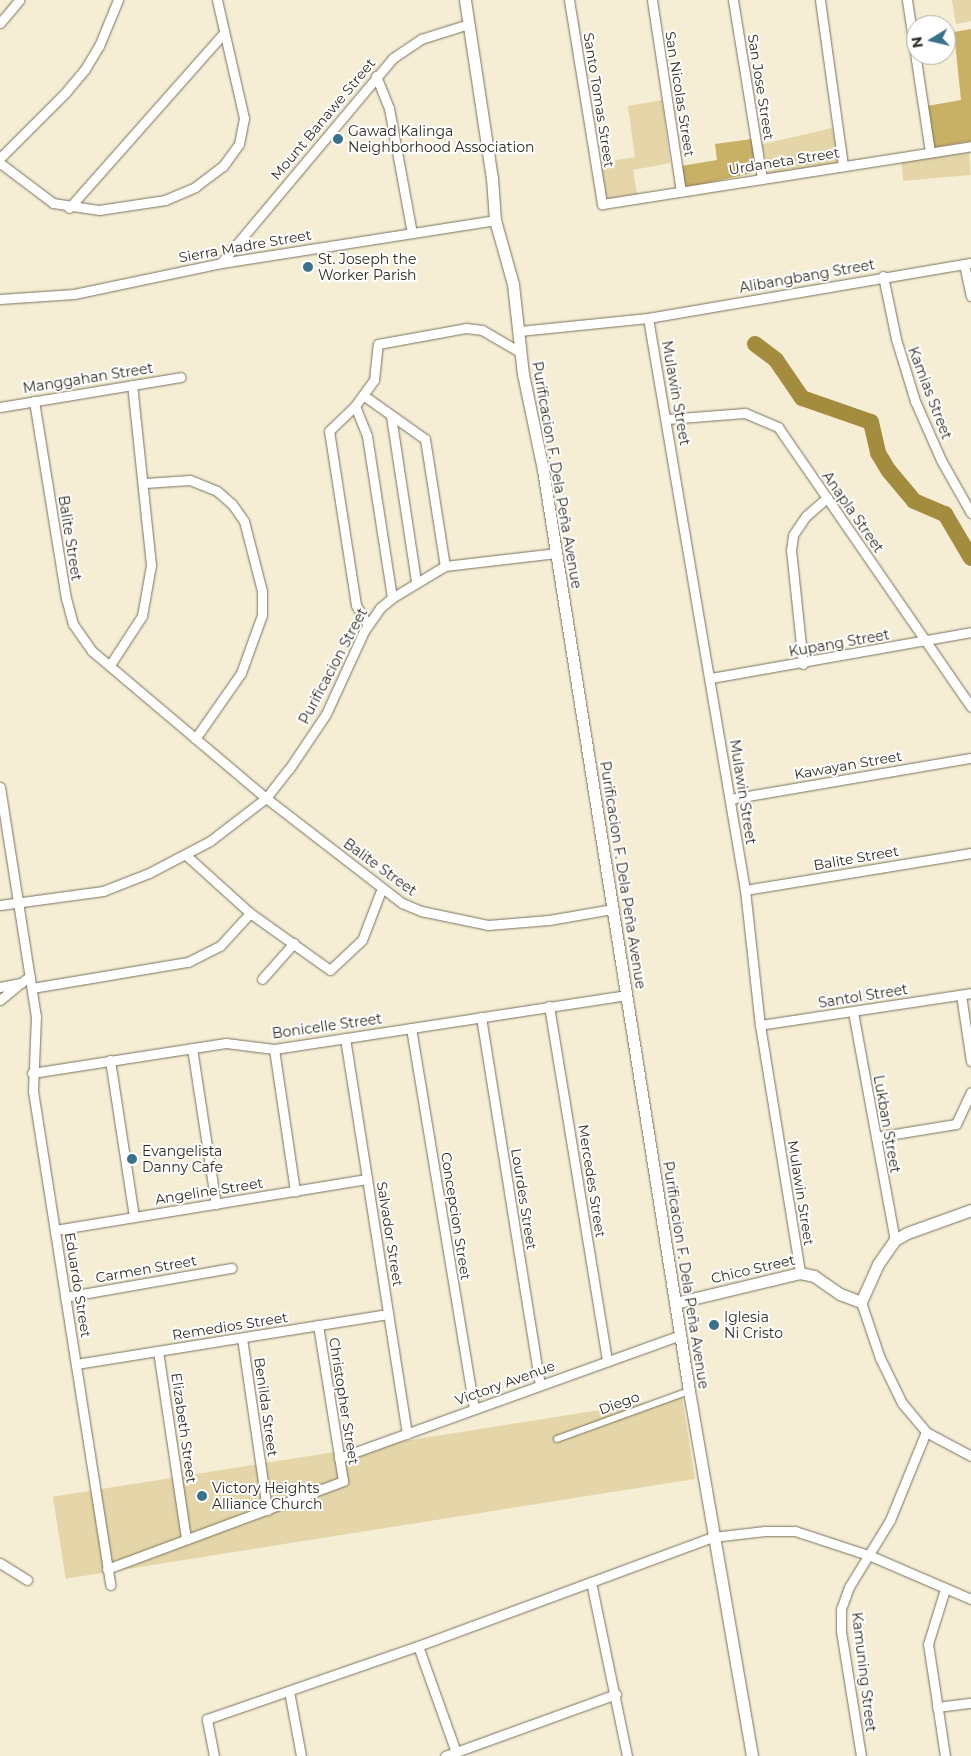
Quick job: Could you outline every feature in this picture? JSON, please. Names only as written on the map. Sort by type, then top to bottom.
[{"type":"street","points":[[0,23],[19,0]]},
{"type":"street","points":[[0,158],[65,93],[85,69],[99,46],[118,0]]},
{"type":"street","points":[[0,163],[32,190],[53,203],[69,208],[99,210],[165,200],[196,187],[223,166],[239,144],[244,118],[217,0]]},
{"type":"street","name":"Purificacion F. Dela Peña Avenue","points":[[465,0],[492,178],[495,220],[513,284],[520,352],[556,553],[713,1537],[752,1756]]},
{"type":"street","name":"Santo Tomas Street","points":[[569,0],[602,204]]},
{"type":"street","name":"San Nicolas Street","points":[[652,0],[681,191]]},
{"type":"street","name":"San Jose Street","points":[[733,0],[762,179]]},
{"type":"street","points":[[820,0],[844,166]]},
{"type":"street","points":[[907,0],[930,152]]},
{"type":"street","name":"Mount Banawe Street","points":[[221,263],[376,76],[407,47],[440,32],[468,24]]},
{"type":"street","points":[[69,208],[224,33]]},
{"type":"street","points":[[376,76],[389,108],[412,233]]},
{"type":"street","name":"Urdaneta Street","points":[[602,204],[971,146]]},
{"type":"street","name":"Sierra Madre Street","points":[[0,299],[74,294],[221,263],[495,220]]},
{"type":"street","points":[[967,263],[971,296]]},
{"type":"street","name":"Alibangbang Street","points":[[518,331],[648,318],[967,263]]},
{"type":"street","name":"Kamias Street","points":[[883,276],[896,339],[916,401],[941,460],[971,513]]},
{"type":"street","name":"Mulawin Street","points":[[648,318],[667,419],[746,890],[760,1025],[800,1273]]},
{"type":"street","points":[[368,625],[356,605],[329,431],[355,406],[374,380],[378,344],[466,328],[482,330],[520,352]]},
{"type":"street","name":"Manggahan Street","points":[[0,407],[181,377]]},
{"type":"street","points":[[110,665],[142,616],[151,565],[145,483],[132,385]]},
{"type":"street","points":[[363,396],[425,439],[445,566]]},
{"type":"street","name":"Balite Street","points":[[34,401],[66,598],[73,624],[82,641],[266,798],[402,903],[421,911],[488,925],[549,920],[613,909]]},
{"type":"street","points":[[355,406],[367,436],[392,598]]},
{"type":"street","name":"Anapla Street","points":[[667,419],[746,413],[778,427],[971,708]]},
{"type":"street","points":[[391,416],[416,582]]},
{"type":"street","points":[[145,483],[190,480],[217,491],[232,504],[244,521],[262,591],[262,615],[241,672],[196,739]]},
{"type":"street","points":[[803,664],[791,550],[793,535],[802,522],[827,498]]},
{"type":"street","name":"Purificacion Street","points":[[0,905],[103,891],[187,856],[238,822],[266,798],[326,714],[368,625],[392,598],[445,566],[556,553]]},
{"type":"street","name":"Kupang Street","points":[[711,678],[803,664],[971,632]]},
{"type":"street","name":"Kawayan Street","points":[[730,799],[971,758]]},
{"type":"street","name":"Eduardo Street","points":[[0,787],[32,988],[36,1034],[32,1073],[110,1585]]},
{"type":"street","name":"Balite Street","points":[[746,890],[971,853]]},
{"type":"street","points":[[187,856],[250,913],[330,970],[362,940],[382,888]]},
{"type":"street","points":[[32,988],[188,962],[220,946],[250,913]]},
{"type":"street","points":[[262,980],[294,943]]},
{"type":"street","points":[[0,1000],[30,976]]},
{"type":"street","points":[[0,987],[21,983]]},
{"type":"street","name":"Santol Street","points":[[760,1025],[971,993]]},
{"type":"street","name":"Bonicelle Street","points":[[32,1073],[234,1042],[274,1049],[626,995]]},
{"type":"street","points":[[961,995],[971,1061]]},
{"type":"street","name":"Mercedes Street","points":[[549,1006],[607,1361]]},
{"type":"street","name":"Lukban Street","points":[[853,1012],[895,1240]]},
{"type":"street","name":"Lourdes Street","points":[[481,1017],[540,1385]]},
{"type":"street","name":"Concepcion Street","points":[[411,1028],[474,1409]]},
{"type":"street","name":"Salvador Street","points":[[345,1038],[407,1434]]},
{"type":"street","points":[[192,1048],[216,1204]]},
{"type":"street","points":[[274,1049],[295,1191]]},
{"type":"street","points":[[110,1060],[134,1217]]},
{"type":"street","points":[[876,1137],[956,1124],[971,1092]]},
{"type":"street","name":"Angeline Street","points":[[55,1230],[367,1179]]},
{"type":"street","points":[[971,1210],[906,1233],[895,1240],[878,1264],[861,1302],[892,1386],[926,1432],[971,1456]]},
{"type":"street","name":"Carmen Street","points":[[66,1297],[232,1268]]},
{"type":"street","name":"Chico Street","points":[[675,1303],[800,1273],[814,1276],[840,1294],[861,1302]]},
{"type":"street","name":"Remedios Street","points":[[76,1364],[388,1314]]},
{"type":"street","name":"Christopher Street","points":[[267,1510],[343,1481],[318,1325]]},
{"type":"street","name":"Victory Avenue","points":[[339,1458],[680,1335]]},
{"type":"street","name":"Benilda Street","points":[[242,1338],[267,1510]]},
{"type":"street","name":"Elizabeth Street","points":[[158,1351],[186,1539]]},
{"type":"street","name":"Diego","points":[[557,1439],[689,1391]]},
{"type":"street","name":"Kamuning Street","points":[[861,1756],[840,1620],[848,1587],[871,1556],[890,1520],[926,1432]]},
{"type":"street","points":[[108,1569],[267,1510]]},
{"type":"street","points":[[214,1756],[207,1719],[418,1646],[713,1537],[765,1531],[795,1531],[871,1556],[971,1599]]},
{"type":"street","points":[[0,1563],[27,1580]]},
{"type":"street","points":[[591,1582],[616,1694],[627,1756]]},
{"type":"street","points":[[945,1589],[928,1644],[945,1756]]},
{"type":"street","points":[[418,1646],[456,1752]]},
{"type":"street","points":[[289,1692],[301,1756]]},
{"type":"street","points":[[445,1756],[456,1752],[467,1752],[616,1694]]},
{"type":"street","points":[[937,1707],[971,1703]]},
{"type":"shaded area","points":[[952,0],[971,0],[971,21],[956,24]]},
{"type":"shaded area","points":[[971,29],[971,141],[932,148],[927,106],[961,100],[956,32]]},
{"type":"shaded area","points":[[662,100],[670,163],[633,170],[637,194],[604,200],[599,163],[635,157],[628,106]]},
{"type":"shaded area","points":[[832,128],[840,162],[770,178],[762,144]]},
{"type":"shaded area","points":[[752,139],[757,172],[684,188],[681,166],[717,160],[715,144]]},
{"type":"shaded area","points":[[969,153],[971,175],[903,181],[901,159]]},
{"type":"shaded area","points":[[682,1397],[695,1479],[66,1579],[53,1497]]},
{"type":"waterway","points":[[755,344],[776,360],[802,398],[871,422],[878,453],[889,471],[914,501],[945,514],[971,558]]},
{"type":"place","name":"Gawad Kalinga Neighborhood Association","points":[[338,139]]},
{"type":"place","name":"St. Joseph the Worker Parish","points":[[308,267]]},
{"type":"place","name":"Evangelista Danny Cafe","points":[[132,1159]]},
{"type":"place","name":"Iglesia Ni Cristo","points":[[714,1325]]},
{"type":"place","name":"Victory Heights Alliance Church","points":[[202,1496]]}]
